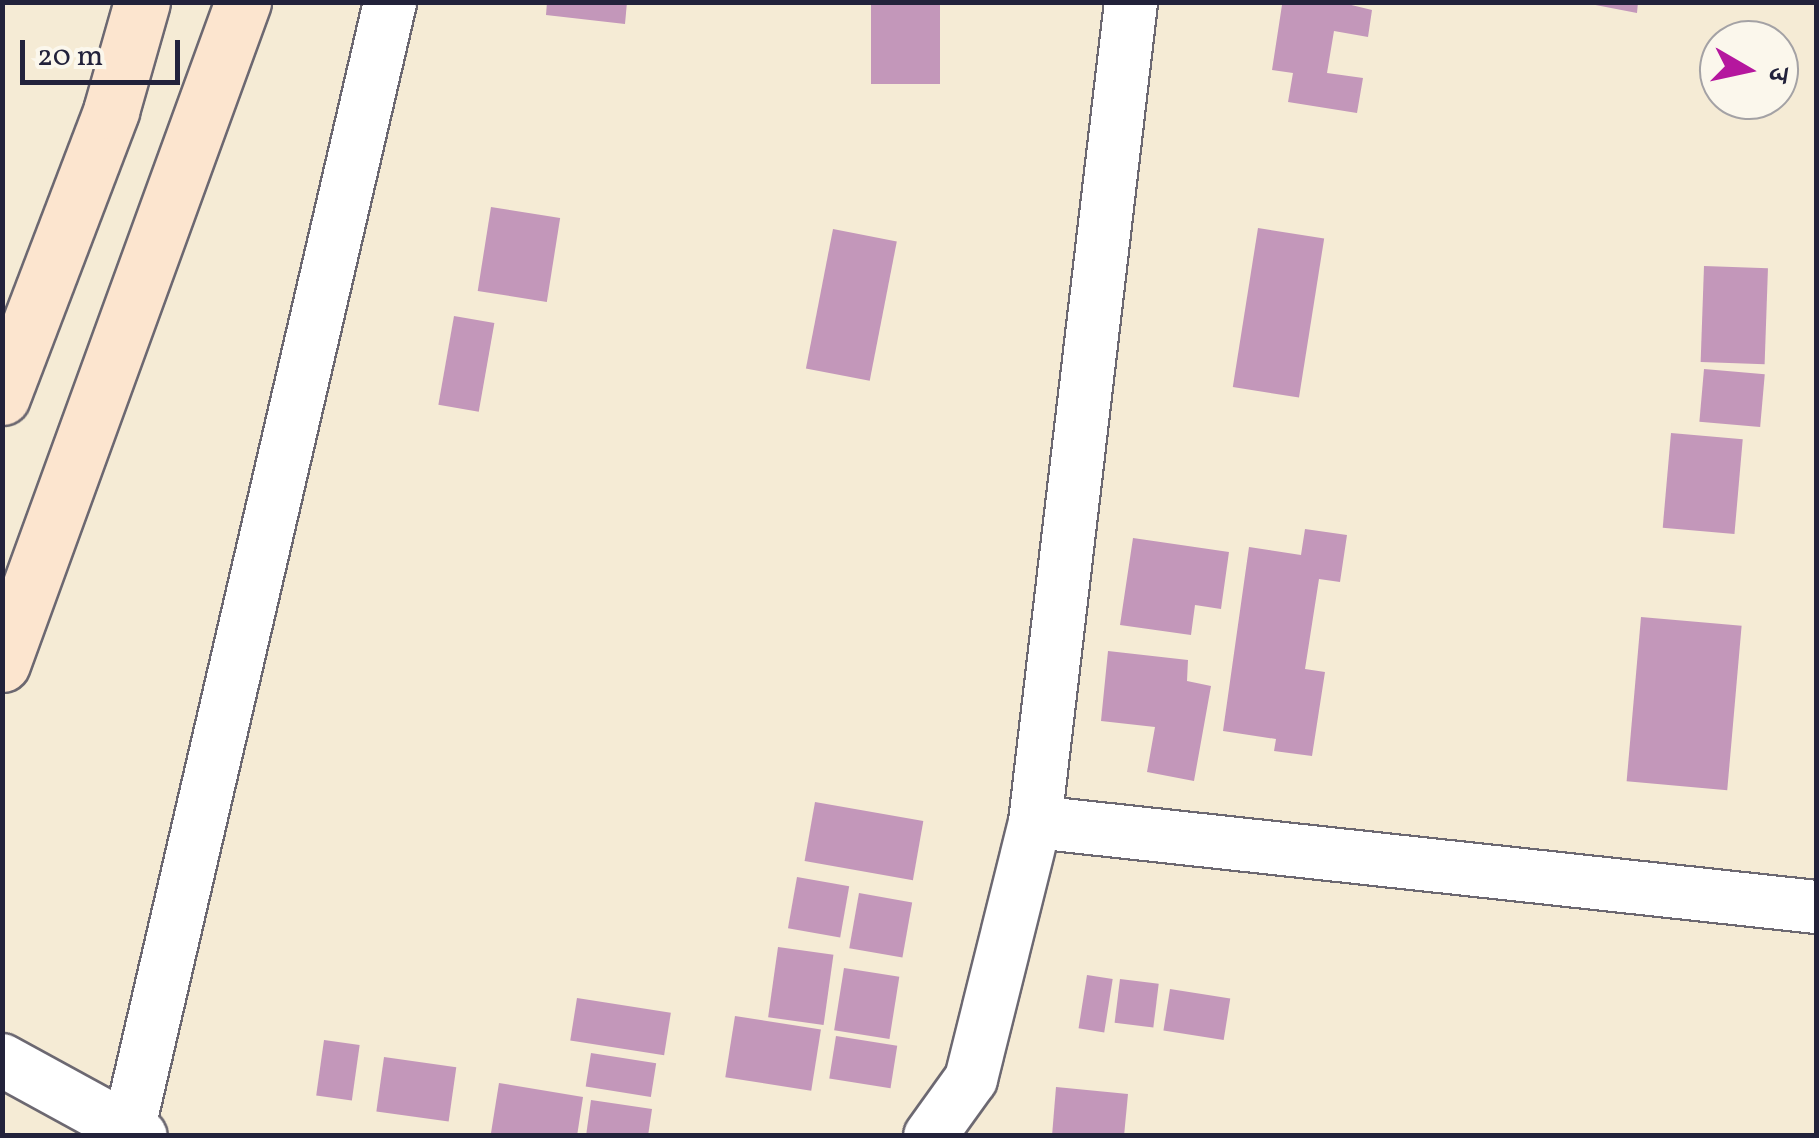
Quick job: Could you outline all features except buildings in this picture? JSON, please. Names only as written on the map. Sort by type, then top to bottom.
[{"type":"main road","points":[[2,397],[111,111],[142,2]]},
{"type":"main road","points":[[2,664],[243,2]]},
{"type":"street","points":[[2,1060],[134,1133],[390,2]]},
{"type":"street","points":[[930,1136],[971,1079],[1035,822],[1131,2]]},
{"type":"street","points":[[1035,822],[1816,908]]}]
